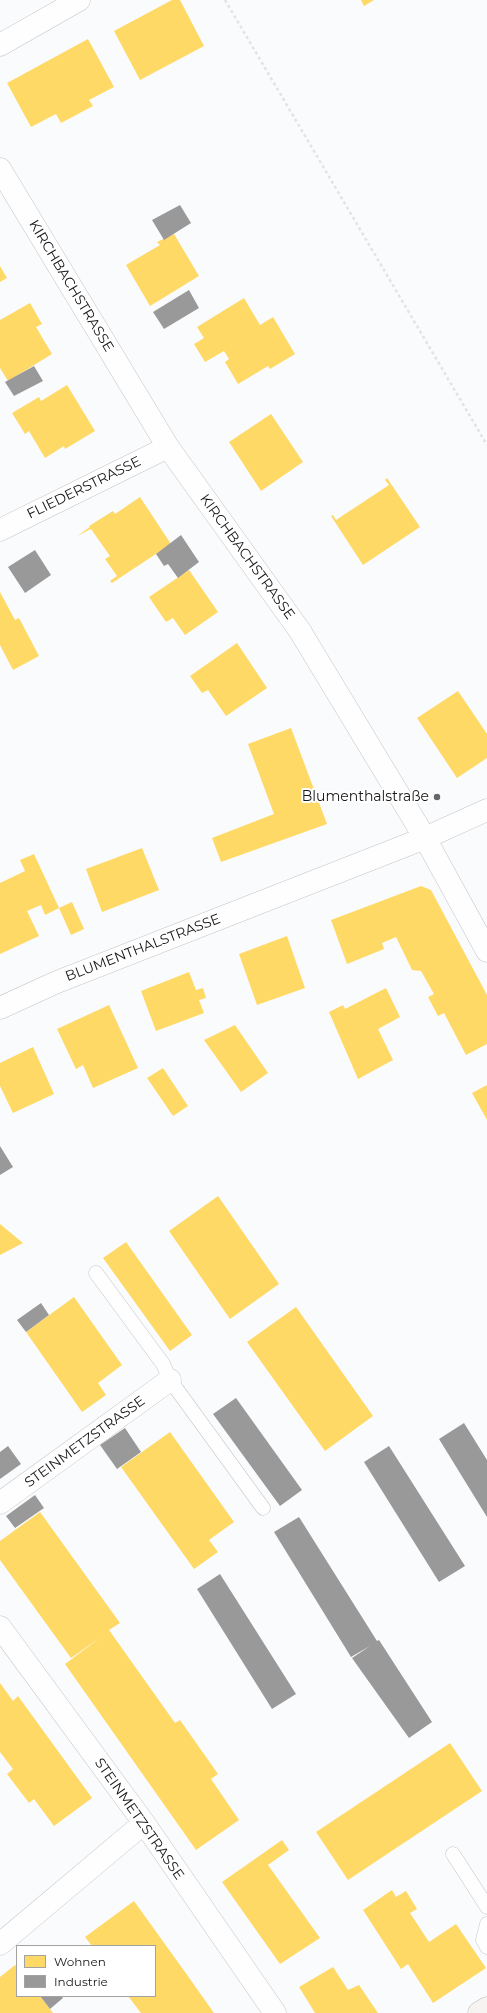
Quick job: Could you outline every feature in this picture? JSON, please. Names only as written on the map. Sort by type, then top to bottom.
[{"type":"main road","points":[[479,2013],[487,2008]]},
{"type":"street","points":[[0,45],[79,0]]},
{"type":"street","name":"KIRCHBACHSTRASSE","points":[[0,169],[168,447],[300,631],[425,838],[487,951]]},
{"type":"street","name":"FLIEDERSTRASSE","points":[[0,530],[168,447]]},
{"type":"street","name":"BLUMENTHALSTRASSE","points":[[0,1008],[57,982],[425,838],[487,810]]},
{"type":"street","name":"STEINMETZSTRASSE","points":[[0,1504],[170,1380]]},
{"type":"street","name":"STEINMETZSTRASSE","points":[[0,1627],[144,1823],[275,2013]]},
{"type":"street","points":[[0,1944],[144,1823]]},
{"type":"lane","points":[[96,1273],[163,1364],[170,1380],[263,1508]]},
{"type":"lane","points":[[453,1854],[487,1907]]},
{"type":"lane","points":[[487,1924],[483,1940],[487,1947]]},
{"type":"path","points":[[225,0],[487,445]]},
{"type":"building: Wohnen","points":[[172,0],[180,0],[204,46],[140,80],[114,31]]},
{"type":"building: Wohnen","points":[[361,0],[374,0],[364,6]]},
{"type":"building: Wohnen","points":[[88,39],[114,87],[89,100],[93,106],[61,123],[56,114],[31,127],[7,83]]},
{"type":"building: Wohnen","points":[[174,234],[199,276],[150,306],[126,265],[160,245],[157,242]]},
{"type":"building: Wohnen","points":[[0,266],[7,278],[0,282]]},
{"type":"building: Wohnen","points":[[244,298],[260,325],[273,317],[295,354],[270,369],[268,366],[238,384],[225,362],[229,359],[224,351],[205,362],[194,344],[204,338],[197,327]]},
{"type":"building: Wohnen","points":[[30,303],[42,324],[36,327],[52,354],[8,381],[0,368],[0,320]]},
{"type":"building: Wohnen","points":[[67,385],[95,431],[65,449],[64,446],[45,458],[29,431],[25,434],[12,413],[39,397],[41,401]]},
{"type":"building: Wohnen","points":[[271,414],[303,462],[261,491],[229,442]]},
{"type":"building: Wohnen","points":[[387,478],[420,527],[363,565],[331,516],[333,515],[336,520],[389,485],[385,480]]},
{"type":"building: Wohnen","points":[[140,497],[171,544],[112,583],[110,581],[117,576],[105,559],[110,556],[91,529],[77,536],[90,527],[89,526],[113,511],[115,514]]},
{"type":"building: Wohnen","points":[[189,570],[218,612],[185,635],[173,618],[166,622],[149,597]]},
{"type":"building: Wohnen","points":[[0,592],[15,620],[19,618],[39,656],[13,670],[0,645]]},
{"type":"building: Wohnen","points":[[237,643],[267,688],[226,716],[208,690],[202,693],[190,676]]},
{"type":"building: Wohnen","points":[[458,691],[487,734],[487,758],[457,778],[417,718]]},
{"type":"building: Wohnen","points":[[291,728],[327,824],[221,862],[212,838],[274,814],[248,744]]},
{"type":"building: Wohnen","points":[[142,848],[159,890],[102,912],[86,869]]},
{"type":"building: Wohnen","points":[[34,854],[59,908],[45,915],[41,905],[27,911],[39,936],[0,954],[0,883],[25,871],[20,860]]},
{"type":"building: Wohnen","points":[[421,886],[431,890],[487,995],[487,1044],[466,1055],[444,1013],[438,1016],[428,997],[434,994],[421,971],[412,970],[396,937],[382,943],[384,949],[347,964],[331,920]]},
{"type":"building: Wohnen","points":[[72,902],[84,929],[71,935],[59,908]]},
{"type":"building: Wohnen","points":[[287,936],[305,988],[257,1005],[239,954]]},
{"type":"building: Wohnen","points":[[189,972],[196,990],[203,988],[206,998],[199,1000],[204,1013],[156,1031],[141,991]]},
{"type":"building: Wohnen","points":[[386,988],[400,1017],[378,1029],[393,1060],[358,1079],[329,1012],[343,1005],[345,1009]]},
{"type":"building: Wohnen","points":[[109,1005],[138,1068],[93,1088],[83,1065],[76,1069],[57,1029]]},
{"type":"building: Wohnen","points":[[235,1025],[268,1073],[241,1092],[204,1040]]},
{"type":"building: Wohnen","points":[[33,1047],[54,1094],[13,1113],[0,1086],[0,1063]]},
{"type":"building: Wohnen","points":[[163,1068],[188,1106],[173,1116],[147,1078]]},
{"type":"building: Wohnen","points":[[487,1085],[487,1120],[472,1093]]},
{"type":"building: Wohnen","points":[[218,1196],[279,1284],[230,1319],[169,1231]]},
{"type":"building: Wohnen","points":[[0,1224],[23,1243],[0,1255]]},
{"type":"building: Wohnen","points":[[126,1242],[192,1335],[170,1351],[103,1258]]},
{"type":"building: Wohnen","points":[[74,1297],[122,1365],[98,1383],[106,1395],[82,1412],[26,1332]]},
{"type":"building: Wohnen","points":[[296,1307],[373,1416],[325,1451],[247,1342]]},
{"type":"building: Wohnen","points":[[170,1432],[234,1522],[209,1540],[218,1552],[194,1569],[121,1467]]},
{"type":"building: Wohnen","points":[[40,1512],[120,1623],[109,1630],[175,1723],[180,1720],[218,1774],[211,1779],[239,1820],[196,1850],[65,1664],[101,1637],[71,1658],[0,1560],[0,1541]]},
{"type":"building: Wohnen","points":[[0,1683],[13,1701],[18,1696],[92,1798],[54,1826],[34,1799],[29,1803],[7,1774],[13,1769],[0,1752]]},
{"type":"building: Wohnen","points":[[450,1743],[482,1791],[348,1880],[316,1832]]},
{"type":"building: Wohnen","points":[[282,1840],[289,1850],[268,1865],[320,1938],[280,1964],[222,1882]]},
{"type":"building: Wohnen","points":[[392,1890],[396,1897],[406,1891],[417,1909],[410,1913],[429,1942],[456,1924],[486,1968],[433,2003],[408,1964],[401,1969],[363,1910]]},
{"type":"building: Wohnen","points":[[134,1901],[214,2013],[141,2013],[129,1997],[156,1997],[156,1945],[91,1945],[85,1937]]},
{"type":"building: Wohnen","points":[[15,1965],[16,1997],[41,1997],[53,2013],[0,2013],[0,1977]]},
{"type":"building: Wohnen","points":[[333,1967],[348,1990],[359,1985],[378,2013],[315,2013],[299,1987]]},
{"type":"building: Industrie","points":[[180,205],[191,223],[164,240],[152,220]]},
{"type":"building: Industrie","points":[[189,290],[199,308],[164,329],[153,312]]},
{"type":"building: Industrie","points":[[34,366],[43,381],[14,396],[5,382]]},
{"type":"building: Industrie","points":[[181,535],[199,562],[178,578],[168,564],[164,566],[156,554]]},
{"type":"building: Industrie","points":[[35,550],[51,575],[25,593],[8,567]]},
{"type":"building: Industrie","points":[[0,1146],[13,1167],[0,1175]]},
{"type":"building: Industrie","points":[[41,1303],[49,1315],[26,1332],[17,1320]]},
{"type":"building: Industrie","points":[[236,1398],[302,1490],[280,1506],[213,1414]]},
{"type":"building: Industrie","points":[[464,1423],[487,1460],[487,1517],[439,1439]]},
{"type":"building: Industrie","points":[[125,1428],[141,1452],[117,1469],[100,1445]]},
{"type":"building: Industrie","points":[[8,1446],[21,1464],[0,1479],[0,1452]]},
{"type":"building: Industrie","points":[[389,1446],[465,1566],[439,1582],[364,1462]]},
{"type":"building: Industrie","points":[[35,1495],[44,1508],[15,1528],[6,1516]]},
{"type":"building: Industrie","points":[[299,1517],[377,1641],[379,1640],[432,1722],[409,1738],[352,1658],[370,1646],[351,1657],[274,1532]]},
{"type":"building: Industrie","points":[[220,1574],[296,1694],[272,1709],[197,1589]]},
{"type":"building: Industrie","points":[[41,1997],[63,1998],[50,2009]]},
{"type":"place","name":"Blumenthalstraße","points":[[437,797]]}]
